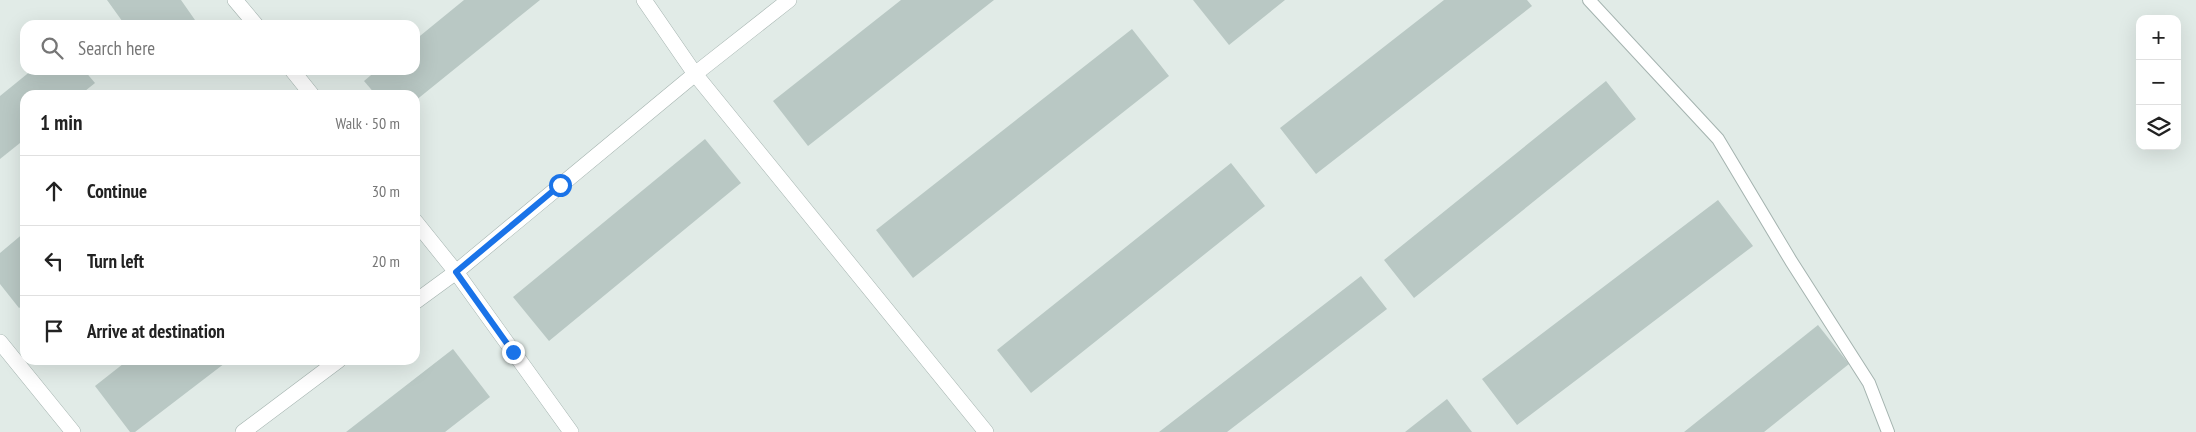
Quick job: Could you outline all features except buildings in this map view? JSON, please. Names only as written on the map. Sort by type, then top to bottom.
[{"type":"street","points":[[235,0],[252,20]]},
{"type":"street","points":[[644,0],[695,74],[986,432]]},
{"type":"street","points":[[420,298],[456,272],[695,74],[789,0]]},
{"type":"street","points":[[296,75],[308,90]]},
{"type":"street","points":[[420,227],[456,272],[571,432]]},
{"type":"street","points":[[0,342],[74,432]]},
{"type":"street","points":[[243,432],[332,365]]},
{"type":"lane","points":[[1589,0],[1718,139],[1791,261],[1869,383],[1888,432]]},
{"type":"route","points":[[513,352],[456,272],[560,185]]}]
